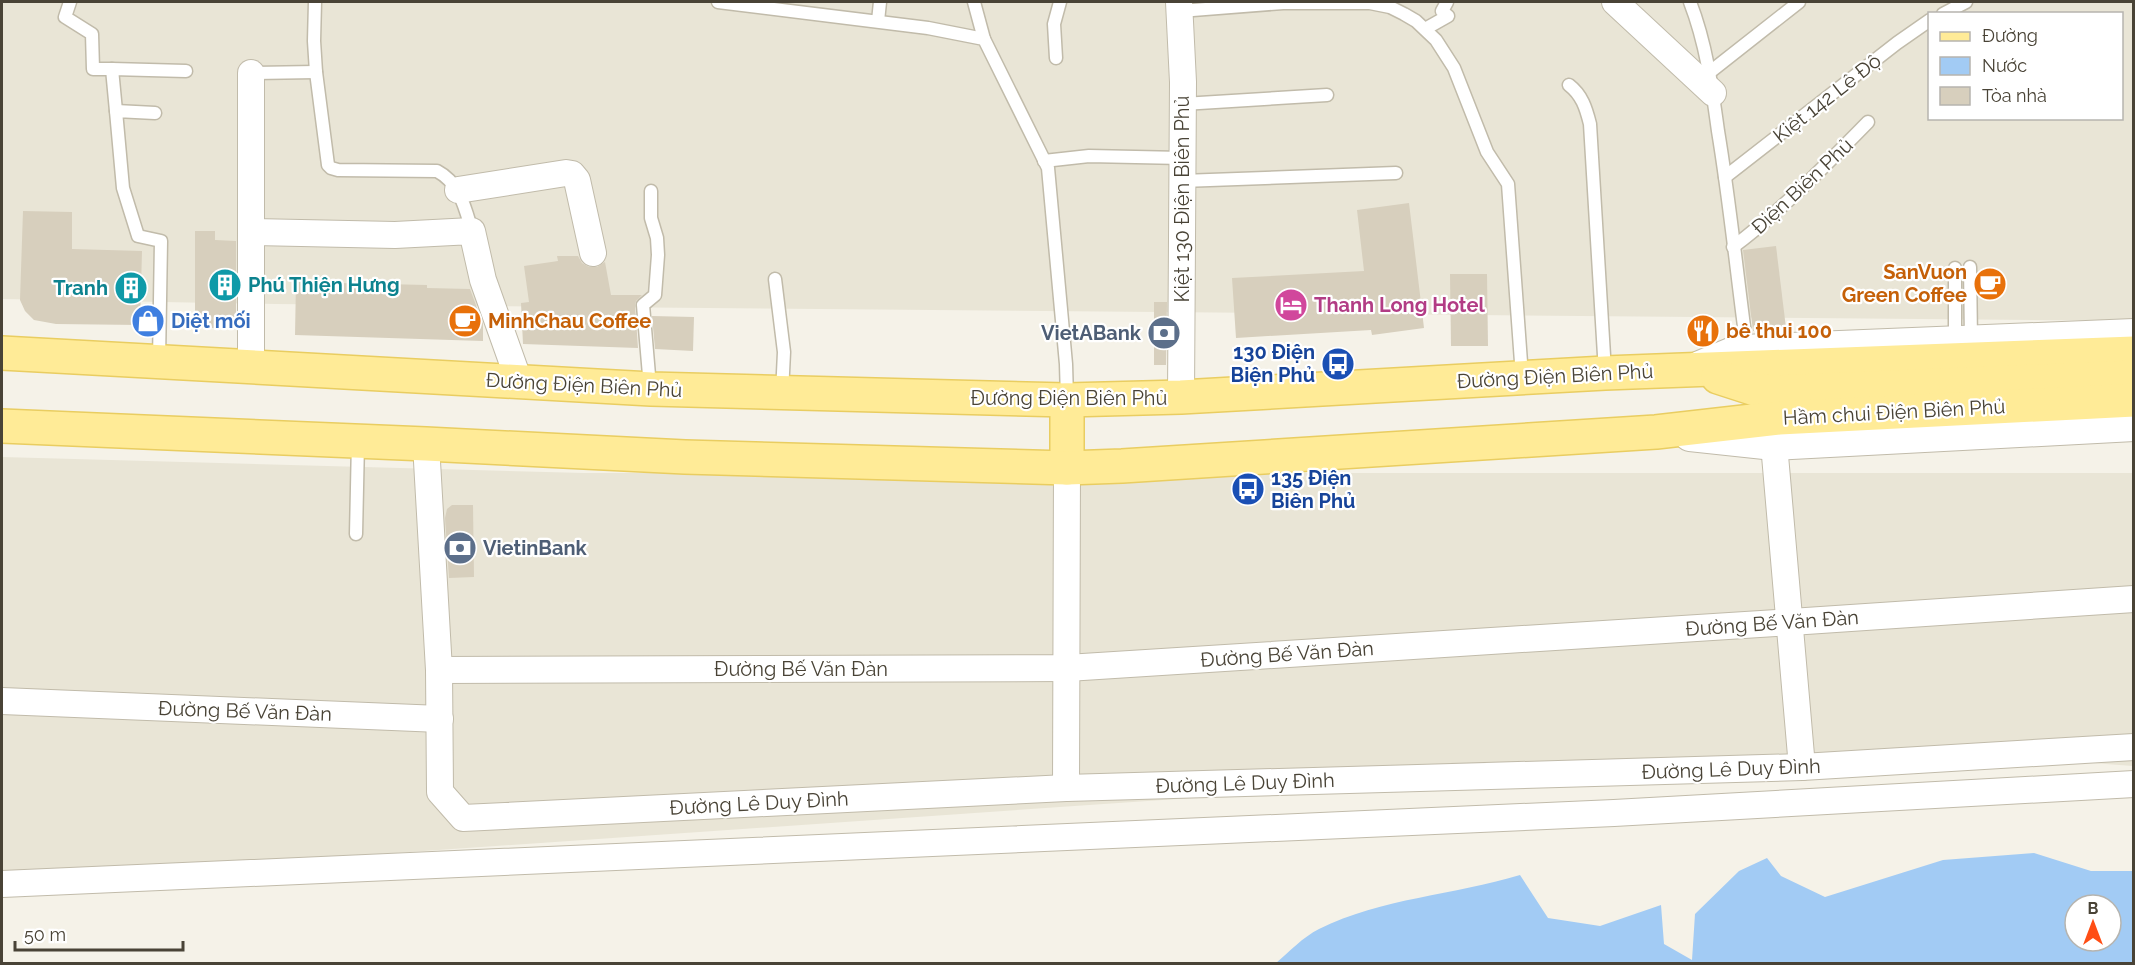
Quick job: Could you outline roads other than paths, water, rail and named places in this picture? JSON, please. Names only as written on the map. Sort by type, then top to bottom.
[{"type":"main road","name":"Đường Điện Biên Phủ","points":[[2,353],[651,389],[1067,400],[1181,397],[1522,377],[1695,370]]},
{"type":"main road","points":[[1695,370],[2133,353]]},
{"type":"main road","points":[[1695,370],[1771,392],[2133,377]]},
{"type":"main road","points":[[1067,400],[1067,468]]},
{"type":"main road","name":"Hầm chui Điện Biên Phủ","points":[[1656,432],[1779,418],[2133,400]]},
{"type":"main road","points":[[2,426],[685,457],[1067,468],[1656,432]]},
{"type":"street","points":[[1615,2],[1711,83]]},
{"type":"street","name":"Kiệt 130 Điện Biên Phủ","points":[[1180,6],[1183,104],[1181,397]]},
{"type":"street","points":[[251,73],[251,366]]},
{"type":"street","points":[[458,190],[566,173],[572,174],[577,180],[594,253]]},
{"type":"street","points":[[251,232],[395,235],[472,231],[483,280],[519,381]]},
{"type":"street","name":"Đường Điện Biên Phủ","points":[[1695,370],[1731,354],[1747,351],[2133,335]]},
{"type":"street","points":[[1656,432],[1774,444],[2133,425]]},
{"type":"street","points":[[426,444],[440,719]]},
{"type":"street","points":[[1774,444],[1802,767]]},
{"type":"street","points":[[1066,788],[1067,468]]},
{"type":"street","name":"Đường Bế Văn Đàn","points":[[439,670],[1067,668],[2133,599]]},
{"type":"street","name":"Đường Bế Văn Đàn","points":[[2,701],[440,719]]},
{"type":"street","name":"Đường Lê Duy Đình","points":[[440,719],[440,792],[463,818],[1066,788],[1802,767],[2133,747]]},
{"type":"street","points":[[2,884],[228,872],[1602,814],[2133,784]]},
{"type":"lane","points":[[70,2],[65,17],[92,34],[93,69],[186,71]]},
{"type":"lane","points":[[315,2],[316,72],[326,159],[331,168],[437,171],[449,179],[458,190],[472,231]]},
{"type":"lane","points":[[718,2],[747,3],[878,21],[984,39]]},
{"type":"lane","points":[[878,21],[880,2]]},
{"type":"lane","points":[[974,2],[984,39],[1048,168],[1066,364],[1067,400]]},
{"type":"lane","points":[[1056,58],[1054,24],[1060,2]]},
{"type":"lane","points":[[1425,29],[1448,16],[1442,11],[1447,2]]},
{"type":"lane","points":[[1690,2],[1703,40],[1711,83],[1747,351]]},
{"type":"lane","points":[[1711,83],[1799,2]]},
{"type":"lane","points":[[1947,12],[1966,2]]},
{"type":"lane","points":[[1180,6],[1370,3],[1390,7],[1416,21],[1436,40],[1454,68],[1487,152],[1508,184],[1522,377]]},
{"type":"lane","name":"Kiệt 142 Lê Độ","points":[[1725,177],[1928,21]]},
{"type":"lane","points":[[112,69],[123,188],[138,236],[161,240],[159,361]]},
{"type":"lane","points":[[251,73],[316,72]]},
{"type":"lane","points":[[1569,85],[1576,91],[1586,107],[1590,124],[1605,373]]},
{"type":"lane","points":[[1183,104],[1327,95]]},
{"type":"lane","points":[[116,111],[155,113]]},
{"type":"lane","name":"Điện Biên Phủ","points":[[1733,247],[1815,177],[1868,122]]},
{"type":"lane","points":[[1044,160],[1089,156],[1182,170],[1396,173]]},
{"type":"lane","points":[[651,191],[651,218],[657,238],[658,255],[655,295],[644,305],[651,389]]},
{"type":"lane","points":[[1963,341],[1970,267]]},
{"type":"lane","points":[[1955,268],[1963,341]]},
{"type":"lane","points":[[776,279],[784,352],[782,394]]},
{"type":"lane","points":[[356,534],[358,441]]},
{"type":"water","points":[[2034,853],[2091,871],[2133,871],[2133,963],[1276,963],[1313,932],[1343,919],[1368,910],[1520,875],[1548,918],[1600,926],[1661,905],[1664,944],[1692,960],[1695,914],[1739,871],[1767,858],[1781,876],[1825,897],[1943,860]]},
{"type":"place","name":"SanVuon Green Coffee","points":[[1990,284]]},
{"type":"place","name":"Phú Thiện Hưng","points":[[225,285]]},
{"type":"place","name":"Tranh","points":[[131,288]]},
{"type":"place","name":"Thanh Long Hotel","points":[[1291,305]]},
{"type":"place","name":"Diệt mối","points":[[148,321]]},
{"type":"place","name":"MinhChau Coffee","points":[[465,321]]},
{"type":"place","name":"bê thui 100","points":[[1703,331]]},
{"type":"place","name":"VietABank","points":[[1164,333]]},
{"type":"place","name":"130 Điện Biện Phủ","points":[[1338,364]]},
{"type":"place","name":"135 Điện Biên Phủ","points":[[1248,489]]},
{"type":"place","name":"VietinBank","points":[[460,548]]}]
